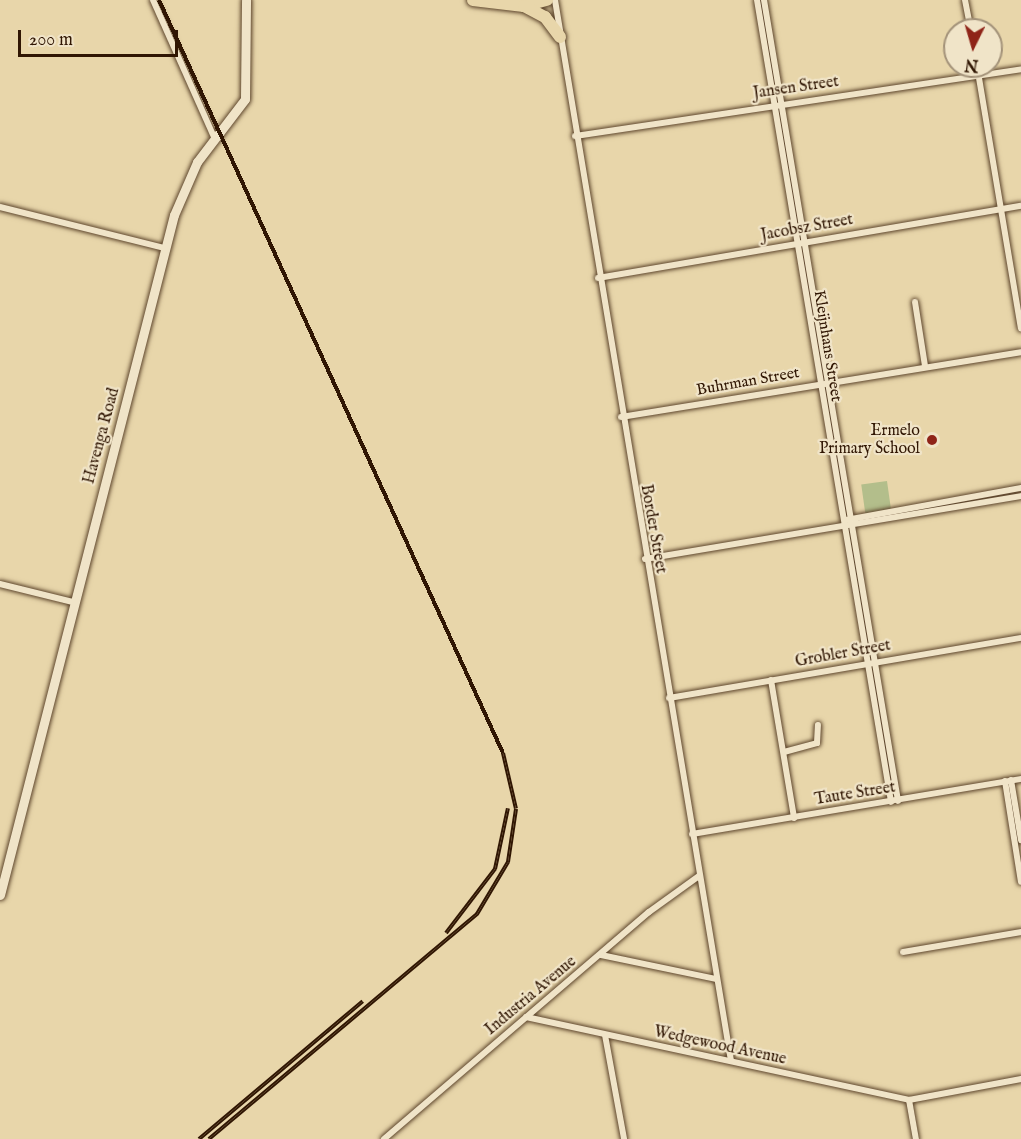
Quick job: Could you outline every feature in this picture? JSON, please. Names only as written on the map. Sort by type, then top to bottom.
[{"type":"highway","points":[[473,0],[524,6],[547,0]]},
{"type":"highway","points":[[524,6],[548,20],[560,37]]},
{"type":"street","points":[[153,0],[215,139]]},
{"type":"street","name":"Havenga Road","points":[[0,895],[165,248],[192,171],[244,99],[246,0]]},
{"type":"street","name":"Border Street","points":[[555,0],[621,417],[731,1061]]},
{"type":"street","name":"Kleijnhans Street","points":[[757,0],[801,243],[895,801]]},
{"type":"street","name":"Kleijnhans Street","points":[[764,0],[783,103],[801,243]]},
{"type":"street","points":[[965,0],[969,18]]},
{"type":"street","name":"Jansen Street","points":[[1003,72],[1021,69]]},
{"type":"street","name":"Jansen Street","points":[[576,136],[776,104],[964,78]]},
{"type":"street","points":[[979,78],[1021,328]]},
{"type":"street","name":"Jacobsz Street","points":[[598,278],[1021,206]]},
{"type":"street","points":[[0,207],[165,248]]},
{"type":"street","points":[[915,302],[925,366]]},
{"type":"street","name":"Buhrman Street","points":[[621,417],[1021,352]]},
{"type":"street","points":[[847,523],[1021,488]]},
{"type":"street","points":[[645,559],[835,525],[1021,496]]},
{"type":"street","points":[[0,584],[73,602]]},
{"type":"street","name":"Grobler Street","points":[[669,698],[1021,638]]},
{"type":"street","points":[[771,680],[794,818]]},
{"type":"street","points":[[784,752],[818,743],[818,725]]},
{"type":"street","name":"Taute Street","points":[[693,834],[1021,779]]},
{"type":"street","points":[[1008,780],[1021,840]]},
{"type":"street","points":[[1008,780],[1021,882]]},
{"type":"street","name":"Industria Avenue","points":[[384,1139],[526,1017],[699,876]]},
{"type":"street","points":[[903,952],[1021,932]]},
{"type":"street","points":[[602,955],[716,979]]},
{"type":"street","name":"Wedgewood Avenue","points":[[526,1017],[909,1100]]},
{"type":"street","points":[[605,1035],[624,1139]]},
{"type":"street","points":[[916,1139],[909,1100],[1021,1079]]},
{"type":"green space","points":[[887,481],[891,510],[865,513],[861,485]]},
{"type":"railway","points":[[159,0],[503,753],[516,809],[508,862],[477,914],[209,1139]]},
{"type":"railway","points":[[446,933],[495,869],[508,808]]},
{"type":"railway","points":[[199,1139],[363,1001]]},
{"type":"place","name":"Ermelo Primary School","points":[[932,440]]}]
